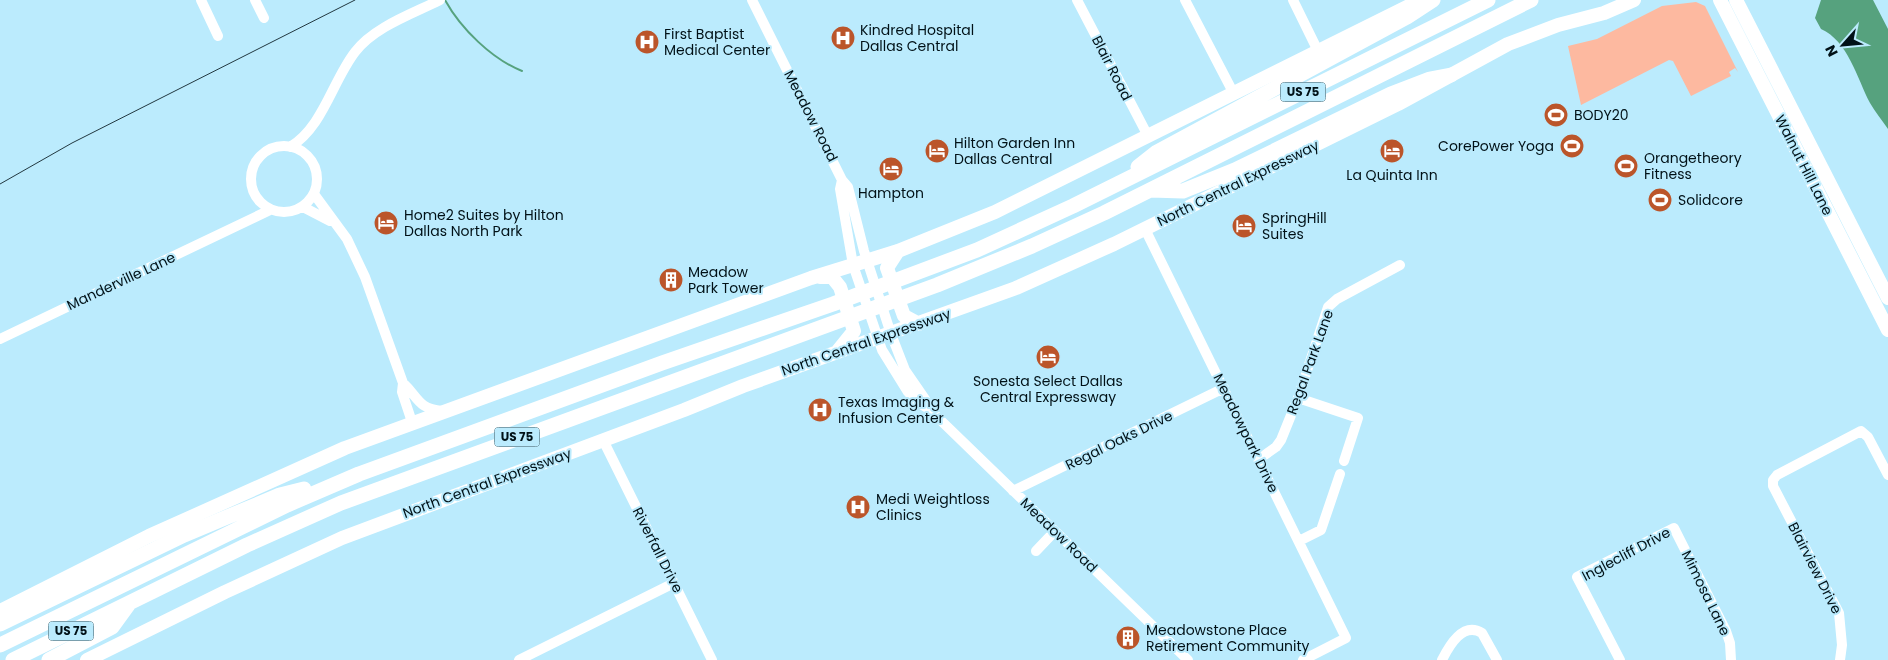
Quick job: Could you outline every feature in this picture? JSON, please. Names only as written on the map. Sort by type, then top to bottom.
[{"type":"highway","points":[[1118,184],[1157,152],[1407,17],[1433,0]]},
{"type":"highway","name":"US 75","points":[[0,645],[287,505],[359,474],[662,363],[907,277],[1025,230],[1488,0]]},
{"type":"highway","name":"North Central Expressway","points":[[13,660],[269,534],[365,493],[914,293],[1040,243],[1531,0]]},
{"type":"highway","points":[[1150,190],[1182,191],[1235,170],[1391,94],[1430,79],[1451,75]]},
{"type":"highway","points":[[0,624],[136,557],[233,514],[280,495],[359,474]]},
{"type":"highway","points":[[49,660],[112,626],[130,602]]},
{"type":"main road","points":[[0,611],[99,560],[231,498],[345,448],[442,411],[811,278],[898,251],[1022,200],[1422,0]]},
{"type":"main road","name":"North Central Expressway","points":[[87,660],[224,592],[342,538],[743,386],[1016,288],[1145,229],[1398,104],[1522,38],[1604,13],[1634,0]]},
{"type":"main road","name":"Walnut Hill Lane","points":[[1720,0],[1888,330]]},
{"type":"main road","name":"Walnut Hill Lane","points":[[1736,0],[1888,298]]},
{"type":"main road","points":[[898,251],[887,268],[904,316],[919,324]]},
{"type":"main road","points":[[811,278],[826,276],[836,281],[854,331],[835,354]]},
{"type":"street","points":[[201,0],[218,36]]},
{"type":"street","points":[[255,0],[264,18]]},
{"type":"street","name":"Meadow Road","points":[[752,0],[842,180],[848,187],[885,336],[886,358],[904,386],[917,402],[929,409],[1188,660]]},
{"type":"street","name":"Blair Road","points":[[1077,0],[1148,136]]},
{"type":"street","points":[[1185,0],[1234,94]]},
{"type":"street","points":[[1293,0],[1318,51]]},
{"type":"street","points":[[290,147],[310,129],[351,58],[360,46],[380,31],[437,1]]},
{"type":"street","points":[[308,155],[290,147],[278,147],[260,157],[252,175],[252,185],[256,197],[270,210],[286,213],[303,207],[314,194],[317,182],[316,172],[308,155],[310,129]]},
{"type":"street","name":"Meadow Road","points":[[842,180],[840,189],[852,265],[885,336]]},
{"type":"street","points":[[314,194],[346,239],[365,277],[403,383],[421,406],[442,411]]},
{"type":"street","points":[[243,223],[254,206],[256,197]]},
{"type":"street","points":[[303,207],[335,224]]},
{"type":"street","name":"Manderville Lane","points":[[0,339],[117,281],[270,210]]},
{"type":"street","name":"Meadowpark Drive","points":[[1145,229],[1346,638],[1302,660]]},
{"type":"street","name":"Regal Park Lane","points":[[1259,459],[1276,447],[1281,440],[1298,398],[1326,310],[1331,303],[1400,265]]},
{"type":"street","points":[[403,383],[402,392],[412,422]]},
{"type":"street","name":"Regal Oaks Drive","points":[[1013,491],[1224,388]]},
{"type":"street","points":[[1298,398],[1358,418],[1344,461]]},
{"type":"street","name":"Blairview Drive","points":[[1840,660],[1842,645],[1839,612],[1773,486],[1773,480],[1777,475],[1861,431],[1868,437],[1888,475]]},
{"type":"street","name":"Riverfall Drive","points":[[602,440],[712,660]]},
{"type":"street","points":[[1299,541],[1321,530],[1340,474]]},
{"type":"street","name":"Inglecliff Drive","points":[[1620,660],[1576,577],[1674,528]]},
{"type":"street","name":"Mimosa Lane","points":[[1674,528],[1726,630],[1730,643],[1731,660]]},
{"type":"street","points":[[1036,551],[1055,531]]},
{"type":"street","points":[[519,660],[674,583]]},
{"type":"street","points":[[1442,660],[1453,641],[1463,632],[1471,630],[1482,633],[1497,660]]},
{"type":"shaded area","points":[[1821,0],[1873,0],[1888,29],[1888,129],[1870,103],[1845,51],[1838,42],[1821,29],[1815,18]]},
{"type":"shaded area","points":[[1696,2],[1705,6],[1738,72],[1735,68],[1729,72],[1731,76],[1691,96],[1673,61],[1669,60],[1581,105],[1568,46],[1597,39],[1662,6]]},
{"type":"waterway","points":[[445,0],[460,22],[478,42],[500,59],[522,71]]},
{"type":"tram line","points":[[0,184],[72,143],[355,0]]},
{"type":"place","name":"Kindred Hospital Dallas Central","points":[[843,38]]},
{"type":"place","name":"First Baptist Medical Center","points":[[647,42]]},
{"type":"place","name":"BODY20","points":[[1556,115]]},
{"type":"place","name":"CorePower Yoga","points":[[1572,146]]},
{"type":"place","name":"Hilton Garden Inn Dallas Central","points":[[937,151]]},
{"type":"place","name":"La Quinta Inn","points":[[1392,151]]},
{"type":"place","name":"Orangetheory Fitness","points":[[1626,166]]},
{"type":"place","name":"Hampton","points":[[891,169]]},
{"type":"place","name":"Solidcore","points":[[1660,200]]},
{"type":"place","name":"Home2 Suites by Hilton Dallas North Park","points":[[386,223]]},
{"type":"place","name":"SpringHill Suites","points":[[1244,226]]},
{"type":"place","name":"Meadow Park Tower","points":[[671,280]]},
{"type":"place","name":"Sonesta Select Dallas Central Expressway","points":[[1048,357]]},
{"type":"place","name":"Texas Imaging & Infusion Center","points":[[820,410]]},
{"type":"place","name":"Medi Weightloss Clinics","points":[[858,507]]},
{"type":"place","name":"Meadowstone Place Retirement Community","points":[[1128,638]]}]
